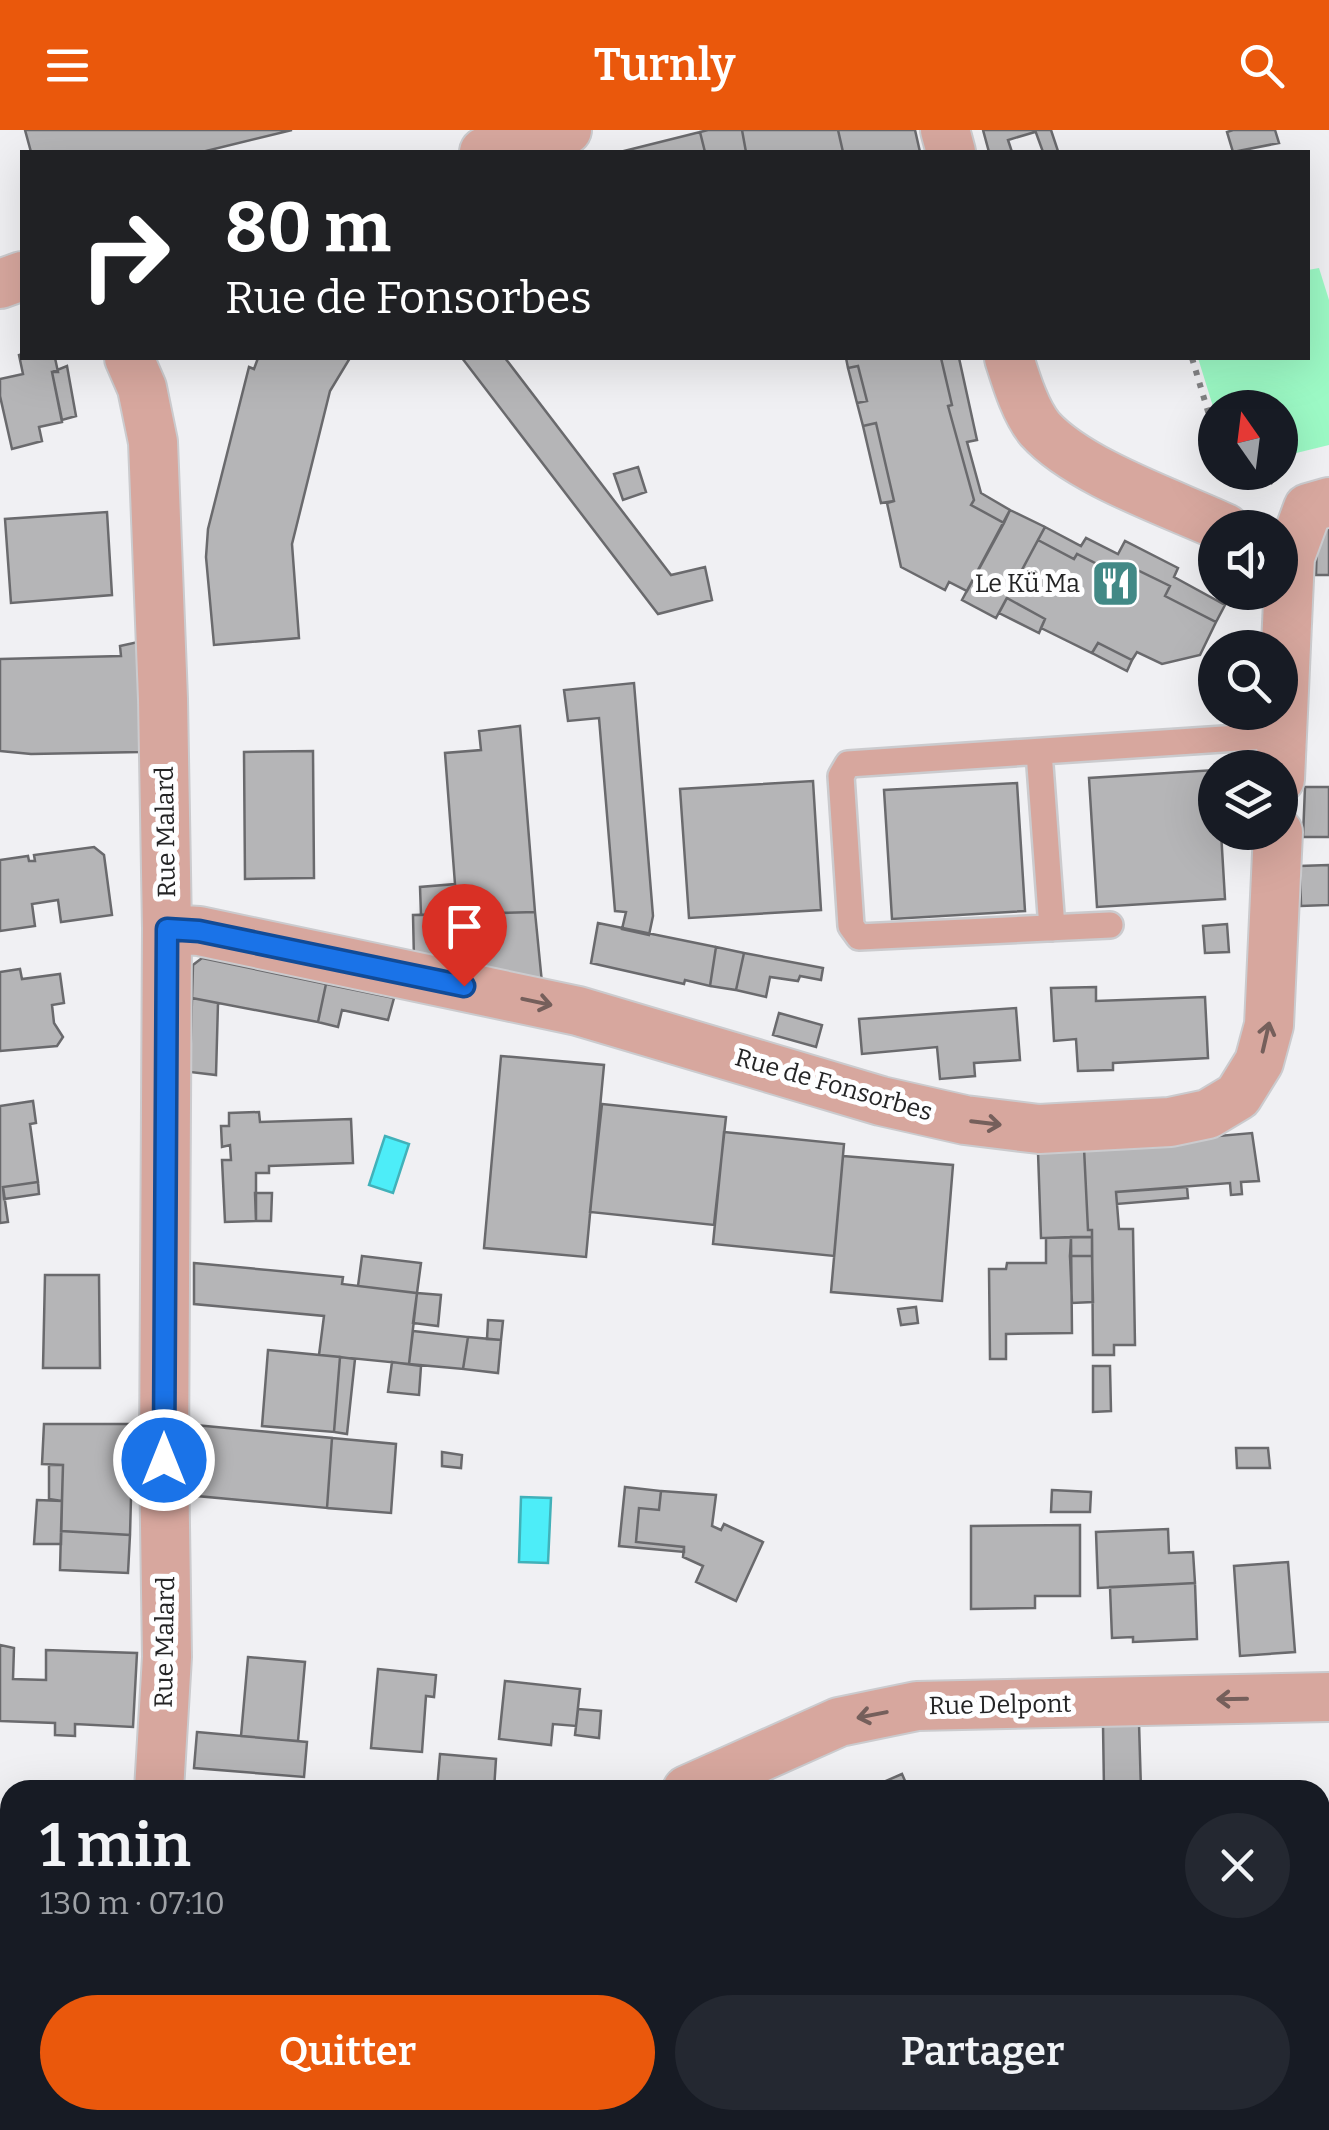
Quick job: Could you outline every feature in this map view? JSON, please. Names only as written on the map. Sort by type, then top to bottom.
[{"type":"street","points":[[492,150],[567,130]]},
{"type":"street","name":"Rue Malard","points":[[129,360],[142,388],[154,442],[167,929],[167,1657],[160,1780]]},
{"type":"street","points":[[1010,360],[1039,427],[1078,460],[1198,516]]},
{"type":"street","points":[[1298,528],[1308,508],[1329,502]]},
{"type":"street","points":[[1281,750],[1284,610]]},
{"type":"street","name":"Rue de Fonsorbes","points":[[167,929],[199,931],[578,1010],[882,1101],[964,1120],[1039,1129],[1170,1122],[1208,1114],[1238,1096],[1259,1062],[1269,1025],[1277,850]]},
{"type":"street","name":"Rue Delpont","points":[[710,1780],[838,1722],[917,1706],[1329,1697]]},
{"type":"lane","points":[[1110,924],[859,937],[851,926],[840,776],[848,764],[1038,752],[1198,755]]},
{"type":"lane","points":[[1038,752],[1052,928]]},
{"type":"path","points":[[1193,360],[1202,390]]},
{"type":"green space","points":[[1319,268],[1329,300],[1329,445],[1298,453],[1298,390],[1208,390],[1199,360],[1310,360],[1310,270]]},
{"type":"water","points":[[385,1136],[409,1144],[393,1193],[369,1185]]},
{"type":"water","points":[[521,1497],[551,1498],[548,1563],[519,1562]]},
{"type":"building","points":[[25,130],[292,130],[210,150],[30,150]]},
{"type":"building","points":[[742,130],[746,150],[704,150],[700,132]]},
{"type":"building","points":[[742,130],[838,130],[843,150],[746,150]]},
{"type":"building","points":[[838,130],[915,130],[920,150],[843,150]]},
{"type":"building","points":[[983,130],[1035,130],[1008,140],[1011,150],[988,150]]},
{"type":"building","points":[[1035,130],[1051,130],[1058,150],[1042,150]]},
{"type":"building","points":[[1275,130],[1279,143],[1232,150],[1227,132]]},
{"type":"building","points":[[700,132],[704,150],[628,150]]},
{"type":"building","points":[[20,360],[55,360],[58,372],[52,372],[62,422],[39,427],[42,441],[12,449],[0,379],[23,374]]},
{"type":"building","points":[[257,360],[349,360],[330,391],[292,544],[299,638],[214,645],[206,557],[208,529],[249,367],[254,369]]},
{"type":"building","points":[[464,360],[507,360],[671,575],[705,567],[712,600],[658,614]]},
{"type":"building","points":[[846,360],[941,360],[952,405],[948,406],[974,500],[971,505],[1004,523],[967,591],[949,582],[945,590],[901,567],[887,503],[894,501],[876,423],[863,426],[857,403],[867,401],[858,366],[848,368]]},
{"type":"building","points":[[941,360],[959,360],[977,440],[967,442],[981,493],[1010,510],[1004,523],[971,505],[974,500],[948,406],[952,405]]},
{"type":"building","points":[[67,366],[76,416],[62,420],[52,372]]},
{"type":"building","points":[[858,366],[867,401],[857,403],[848,368]]},
{"type":"building","points":[[876,423],[894,501],[881,503],[863,426]]},
{"type":"building","points":[[638,467],[646,492],[623,500],[614,474]]},
{"type":"building","points":[[1010,510],[1045,527],[996,618],[962,600]]},
{"type":"building","points":[[107,512],[112,595],[11,603],[5,519]]},
{"type":"building","points":[[1329,525],[1329,575],[1316,575],[1317,536],[1320,528]]},
{"type":"building","points":[[1045,527],[1081,546],[1086,538],[1118,554],[1125,541],[1178,568],[1174,577],[1198,590],[1198,610],[1222,610],[1216,622],[1165,596],[1170,586],[1133,568],[1127,579],[1038,540]]},
{"type":"building","points":[[1038,540],[1127,579],[1133,568],[1170,586],[1165,596],[1216,622],[1212,630],[1198,630],[1198,655],[1162,664],[1137,652],[1132,660],[1098,643],[1092,653],[1041,628],[1045,619],[1007,598]]},
{"type":"building","points":[[1007,598],[1045,619],[1039,633],[999,613]]},
{"type":"building","points":[[138,642],[140,752],[0,751],[0,659],[121,656],[120,646]]},
{"type":"building","points":[[1098,643],[1132,660],[1127,671],[1092,653]]},
{"type":"building","points":[[634,683],[653,916],[649,935],[622,929],[626,912],[615,911],[599,718],[568,721],[564,690]]},
{"type":"building","points":[[520,726],[535,912],[421,915],[420,887],[455,884],[445,753],[481,750],[479,731]]},
{"type":"building","points":[[313,751],[314,878],[245,879],[244,752]]},
{"type":"building","points":[[1198,771],[1198,850],[1222,850],[1225,899],[1097,907],[1089,778]]},
{"type":"building","points":[[813,781],[821,910],[689,918],[680,789]]},
{"type":"building","points":[[1017,783],[1025,911],[892,919],[884,790]]},
{"type":"building","points":[[1305,787],[1329,787],[1329,837],[1303,837]]},
{"type":"building","points":[[94,847],[104,855],[112,915],[61,922],[58,900],[32,904],[35,926],[0,931],[0,860],[28,856],[29,861],[35,861],[34,855]]},
{"type":"building","points":[[1329,865],[1329,905],[1301,906],[1300,866]]},
{"type":"building","points":[[535,912],[542,983],[414,960],[413,915]]},
{"type":"building","points":[[598,923],[716,947],[710,986],[591,963]]},
{"type":"building","points":[[1227,924],[1229,952],[1205,953],[1203,926]]},
{"type":"building","points":[[716,947],[744,953],[736,990],[710,986]]},
{"type":"building","points":[[744,953],[823,968],[821,980],[770,977],[766,997],[736,990]]},
{"type":"building","points":[[202,958],[326,984],[318,1022],[192,998],[193,965]]},
{"type":"building","points":[[20,969],[22,979],[60,974],[64,1003],[52,1005],[54,1023],[63,1037],[57,1046],[0,1051],[0,972]]},
{"type":"building","points":[[326,984],[394,998],[388,1020],[342,1010],[338,1027],[318,1022]]},
{"type":"building","points":[[1096,987],[1096,1001],[1205,997],[1208,1058],[1113,1063],[1113,1070],[1078,1071],[1076,1039],[1054,1041],[1051,988]]},
{"type":"building","points":[[192,998],[218,1003],[216,1075],[190,1072]]},
{"type":"building","points":[[1016,1008],[1020,1060],[974,1063],[975,1076],[940,1079],[937,1047],[862,1054],[859,1019]]},
{"type":"building","points":[[779,1013],[822,1025],[816,1047],[773,1035]]},
{"type":"building","points":[[501,1056],[604,1065],[586,1257],[484,1248]]},
{"type":"building","points":[[33,1101],[36,1123],[30,1124],[38,1182],[3,1187],[8,1222],[0,1223],[0,1106]]},
{"type":"building","points":[[602,1104],[726,1117],[714,1225],[590,1212]]},
{"type":"building","points":[[259,1112],[260,1122],[351,1119],[353,1163],[269,1166],[269,1173],[256,1173],[256,1221],[225,1222],[222,1160],[231,1160],[230,1145],[222,1147],[221,1126],[229,1126],[229,1113]]},
{"type":"building","points":[[724,1132],[844,1144],[834,1256],[713,1244]]},
{"type":"building","points":[[1252,1133],[1259,1181],[1241,1182],[1242,1194],[1231,1195],[1230,1183],[1116,1192],[1119,1229],[1133,1229],[1135,1345],[1114,1345],[1114,1355],[1093,1355],[1092,1230],[1088,1230],[1084,1148]]},
{"type":"building","points":[[1084,1148],[1088,1230],[1092,1230],[1092,1237],[1041,1238],[1038,1152]]},
{"type":"building","points":[[843,1156],[953,1165],[942,1301],[831,1292]]},
{"type":"building","points":[[38,1182],[39,1194],[4,1199],[3,1187]]},
{"type":"building","points":[[1187,1187],[1188,1198],[1117,1204],[1116,1192]]},
{"type":"building","points":[[255,1193],[272,1193],[271,1221],[256,1221]]},
{"type":"building","points":[[1071,1237],[1092,1237],[1092,1256],[1070,1256]]},
{"type":"building","points":[[1071,1237],[1072,1333],[1006,1334],[1006,1359],[990,1359],[989,1269],[1006,1269],[1007,1263],[1046,1263],[1046,1238]]},
{"type":"building","points":[[362,1256],[421,1263],[417,1293],[358,1286]]},
{"type":"building","points":[[1070,1256],[1092,1256],[1093,1302],[1072,1303]]},
{"type":"building","points":[[194,1263],[343,1277],[342,1284],[417,1293],[409,1364],[319,1355],[324,1316],[194,1304]]},
{"type":"building","points":[[45,1275],[99,1275],[100,1368],[43,1368]]},
{"type":"building","points":[[417,1293],[441,1295],[438,1326],[413,1323]]},
{"type":"building","points":[[916,1307],[918,1323],[901,1325],[898,1309]]},
{"type":"building","points":[[488,1320],[503,1321],[501,1340],[487,1339]]},
{"type":"building","points":[[413,1331],[468,1337],[463,1369],[409,1364]]},
{"type":"building","points":[[468,1337],[501,1340],[498,1373],[463,1369]]},
{"type":"building","points":[[268,1350],[340,1357],[334,1432],[262,1426]]},
{"type":"building","points":[[340,1357],[355,1359],[347,1434],[334,1432]]},
{"type":"building","points":[[392,1362],[421,1366],[419,1395],[388,1392]]},
{"type":"building","points":[[1093,1366],[1110,1366],[1111,1411],[1093,1412]]},
{"type":"building","points":[[44,1424],[133,1424],[130,1535],[61,1531],[63,1465],[42,1464]]},
{"type":"building","points":[[195,1425],[332,1438],[327,1508],[197,1496]]},
{"type":"building","points":[[332,1438],[396,1444],[391,1513],[327,1508]]},
{"type":"building","points":[[1236,1448],[1268,1448],[1270,1468],[1237,1468]]},
{"type":"building","points":[[442,1452],[462,1455],[461,1468],[442,1466]]},
{"type":"building","points":[[49,1465],[63,1465],[62,1501],[49,1499]]},
{"type":"building","points":[[625,1487],[661,1491],[659,1510],[639,1508],[636,1542],[684,1547],[684,1552],[619,1546]]},
{"type":"building","points":[[1052,1490],[1091,1492],[1090,1512],[1051,1512]]},
{"type":"building","points":[[661,1491],[716,1495],[712,1526],[721,1530],[724,1524],[763,1542],[736,1601],[696,1582],[703,1566],[683,1557],[684,1547],[636,1542],[639,1508],[659,1510]]},
{"type":"building","points":[[37,1500],[62,1501],[61,1544],[34,1544]]},
{"type":"building","points":[[1080,1525],[1080,1596],[1035,1596],[1035,1608],[971,1609],[971,1526]]},
{"type":"building","points":[[1168,1529],[1169,1553],[1193,1552],[1195,1583],[1098,1588],[1096,1532]]},
{"type":"building","points":[[61,1531],[130,1535],[128,1573],[60,1570]]},
{"type":"building","points":[[1288,1562],[1295,1652],[1240,1656],[1234,1566]]},
{"type":"building","points":[[1195,1583],[1197,1639],[1133,1642],[1133,1637],[1112,1638],[1110,1587]]},
{"type":"building","points":[[0,1645],[14,1648],[13,1679],[46,1680],[46,1650],[137,1653],[133,1727],[75,1724],[75,1736],[55,1735],[55,1723],[0,1721]]},
{"type":"building","points":[[248,1657],[305,1662],[298,1741],[241,1736]]},
{"type":"building","points":[[378,1669],[436,1675],[434,1697],[426,1696],[422,1752],[371,1748]]},
{"type":"building","points":[[505,1681],[580,1689],[576,1726],[553,1724],[551,1745],[499,1739]]},
{"type":"building","points":[[578,1709],[601,1711],[599,1738],[575,1735]]},
{"type":"building","points":[[1139,1723],[1141,1780],[1104,1780],[1103,1725]]},
{"type":"building","points":[[197,1732],[307,1742],[304,1777],[194,1768]]},
{"type":"building","points":[[440,1754],[496,1759],[495,1780],[438,1780]]},
{"type":"place","name":"Le Kü Ma","points":[[1115,583]]},
{"type":"route","points":[[164,1460],[167,929],[199,931],[464,986]]}]
